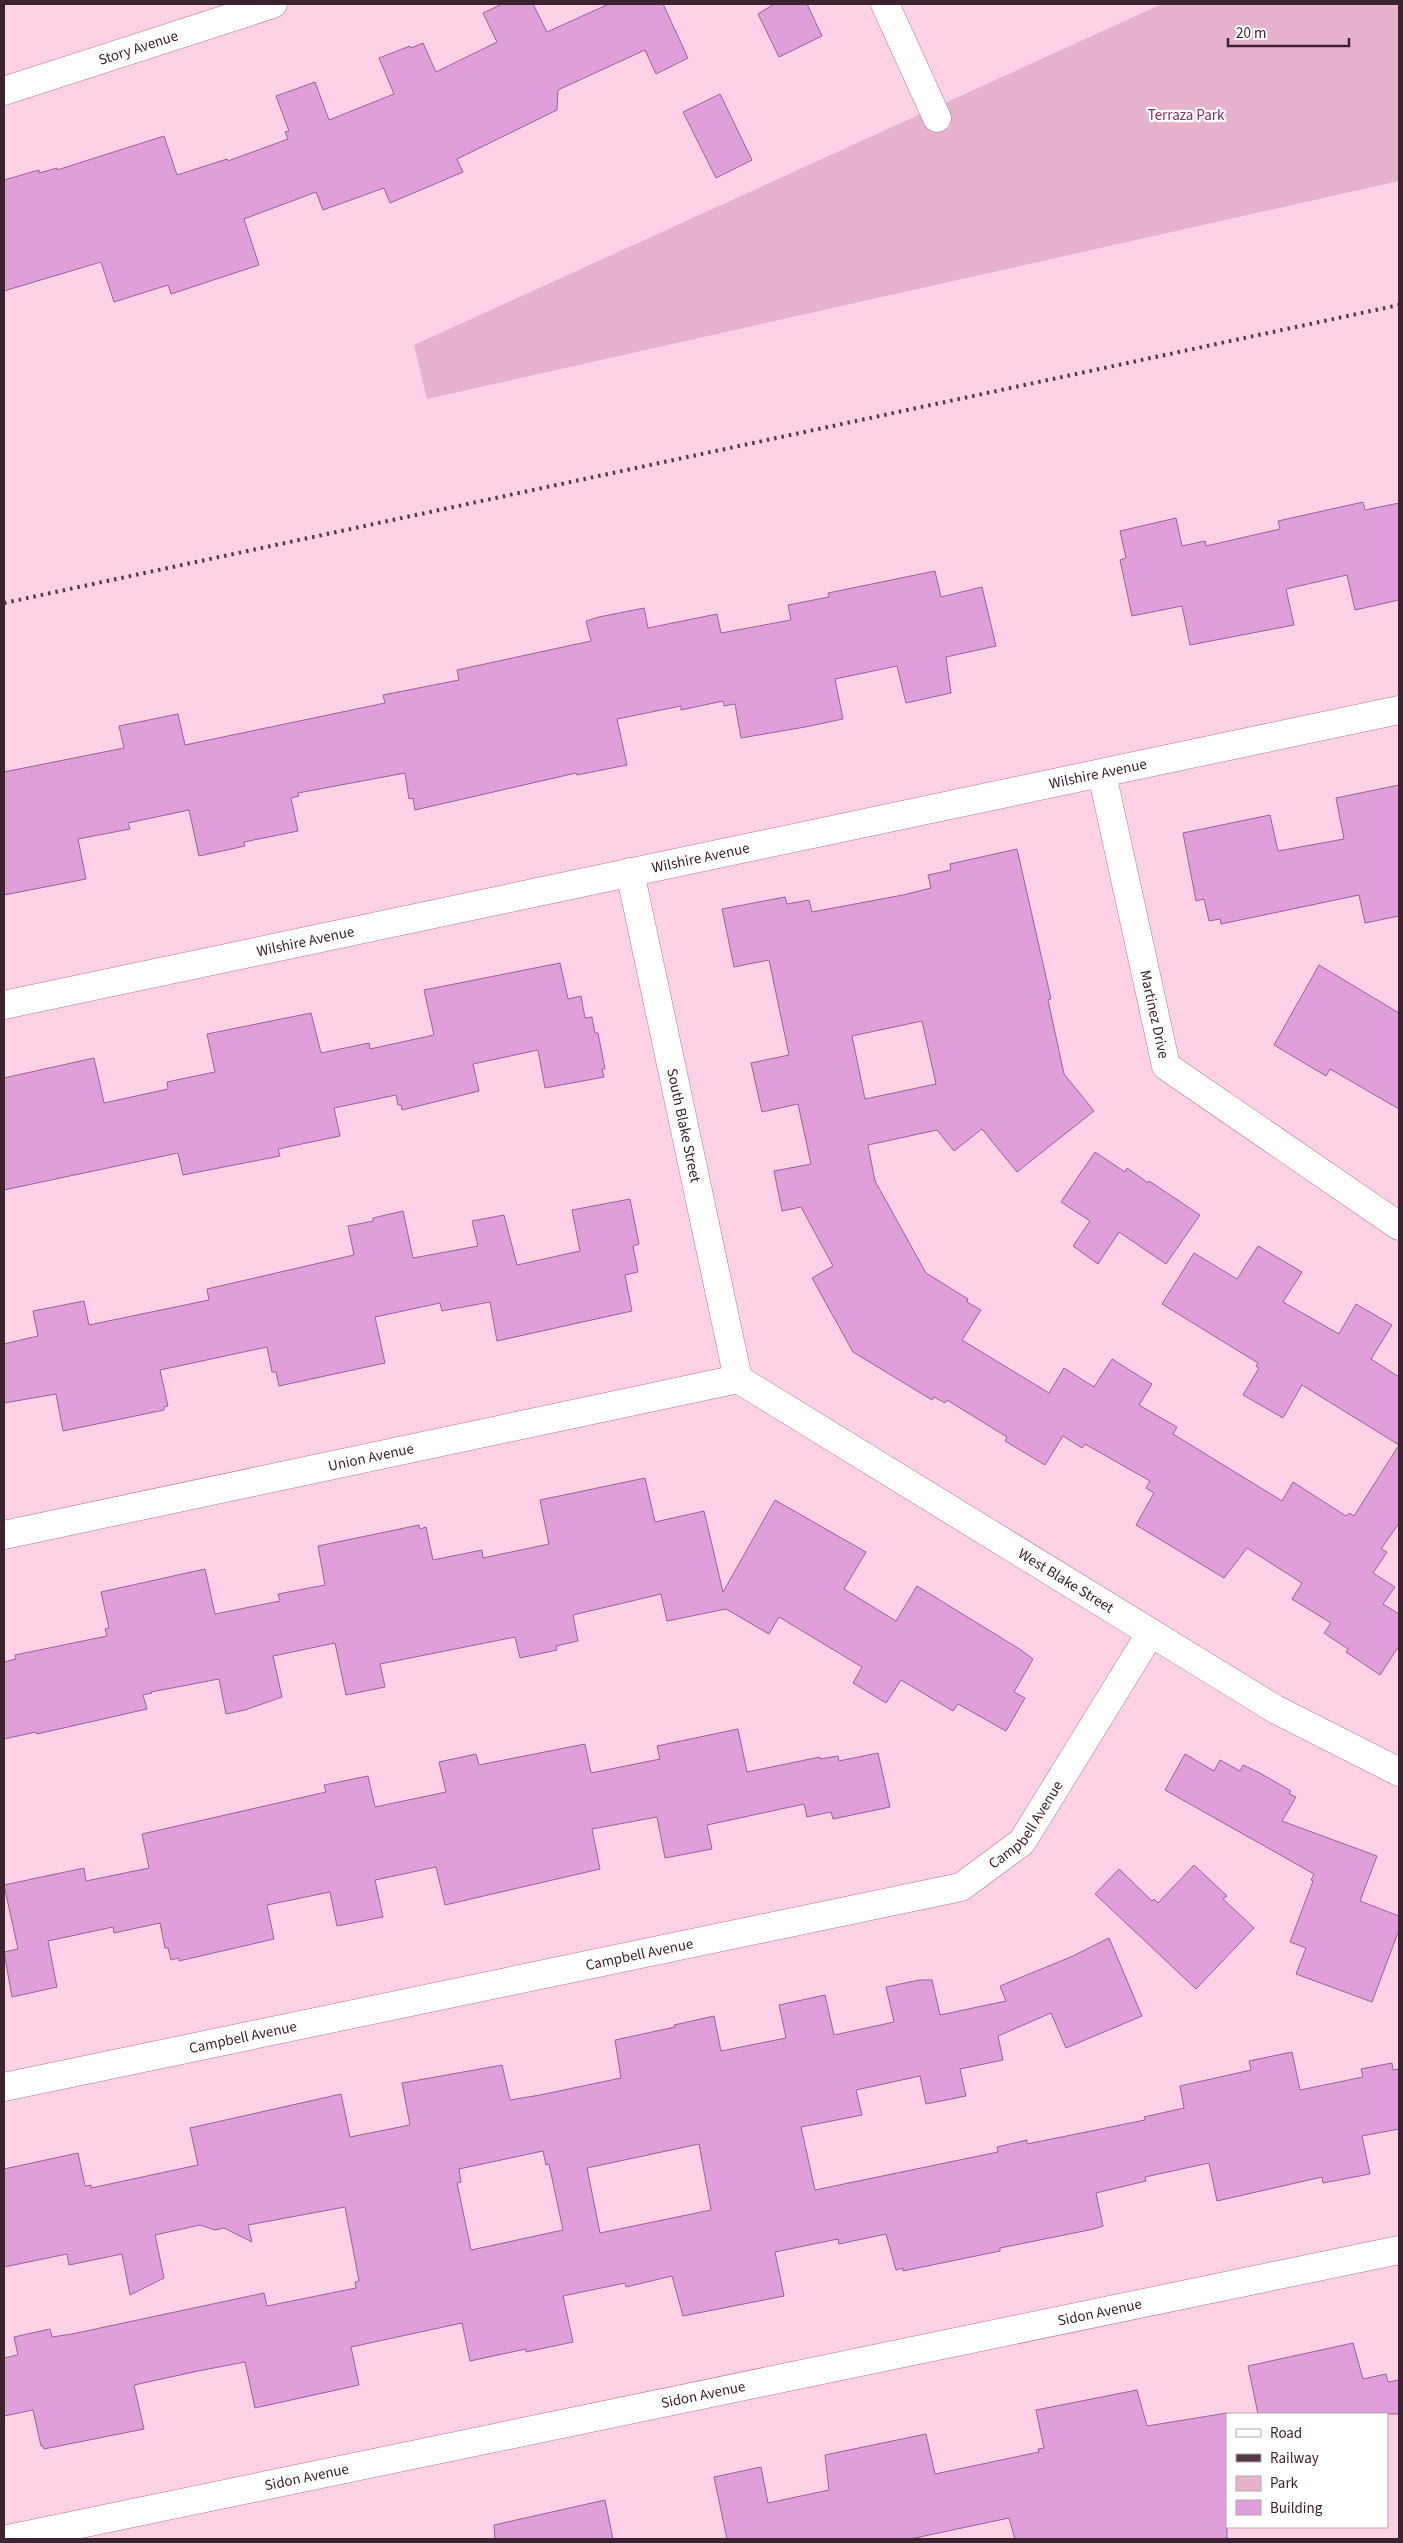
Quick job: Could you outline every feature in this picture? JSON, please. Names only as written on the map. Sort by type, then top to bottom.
[{"type":"street","name":"Story Avenue","points":[[4,91],[273,4]]},
{"type":"street","points":[[885,4],[937,118]]},
{"type":"street","name":"Wilshire Avenue","points":[[4,1005],[1399,710]]},
{"type":"street","name":"Martinez Drive","points":[[1102,774],[1166,1066],[1399,1226]]},
{"type":"street","name":"South Blake Street","points":[[630,872],[738,1379]]},
{"type":"street","name":"Union Avenue","points":[[4,1535],[738,1379]]},
{"type":"street","name":"West Blake Street","points":[[738,1379],[1150,1634],[1275,1709],[1399,1772]]},
{"type":"street","name":"Campbell Avenue","points":[[4,2087],[961,1887],[1022,1842],[1150,1634]]},
{"type":"street","name":"Sidon Avenue","points":[[8,2539],[1399,2250]]},
{"type":"green space","name":"Terraza Park","points":[[1162,4],[1399,4],[1399,181],[427,399],[414,345]]},
{"type":"building","points":[[502,4],[533,4],[547,32],[609,4],[663,4],[688,58],[656,74],[645,50],[558,90],[557,110],[457,159],[463,172],[390,203],[384,188],[323,210],[316,192],[244,219],[259,265],[171,294],[168,285],[114,302],[101,262],[4,291],[4,180],[39,170],[39,173],[57,168],[57,170],[164,136],[177,175],[227,159],[228,161],[288,139],[285,132],[289,131],[276,96],[315,82],[329,120],[394,94],[379,58],[423,43],[436,72],[497,42],[483,13]]},
{"type":"building","points":[[774,4],[807,4],[822,36],[779,57],[758,14]]},
{"type":"building","points":[[720,94],[752,160],[716,178],[683,112]]},
{"type":"building","points":[[1363,502],[1365,510],[1399,503],[1399,600],[1355,610],[1347,575],[1286,589],[1294,625],[1190,645],[1182,606],[1132,616],[1120,560],[1126,558],[1120,531],[1176,518],[1182,546],[1205,541],[1206,546],[1280,529],[1278,521]]},
{"type":"building","points":[[935,571],[941,597],[982,587],[996,646],[946,657],[951,693],[906,703],[897,666],[835,679],[843,719],[805,727],[741,738],[735,704],[724,706],[723,701],[681,710],[681,706],[617,719],[627,765],[577,775],[576,773],[415,810],[413,798],[409,799],[405,773],[298,793],[299,796],[291,798],[298,831],[244,842],[245,846],[199,856],[189,810],[128,823],[130,829],[78,839],[86,879],[4,895],[4,772],[124,748],[119,726],[178,714],[185,745],[385,703],[383,695],[459,680],[457,670],[591,641],[586,621],[599,617],[644,608],[648,628],[717,614],[721,633],[791,620],[788,605],[829,597],[828,593]]},
{"type":"building","points":[[1399,785],[1399,916],[1365,923],[1359,895],[1221,924],[1220,919],[1209,921],[1204,899],[1196,901],[1183,833],[1270,815],[1278,851],[1344,839],[1336,798]]},
{"type":"building","points":[[1017,849],[1051,999],[1048,1000],[1064,1074],[1094,1111],[1017,1172],[982,1129],[954,1151],[937,1130],[868,1145],[875,1181],[926,1273],[968,1299],[967,1302],[981,1310],[962,1340],[1049,1393],[1064,1368],[1094,1387],[1112,1359],[1152,1384],[1139,1405],[1177,1427],[1173,1434],[1282,1501],[1293,1482],[1346,1516],[1349,1513],[1354,1516],[1399,1445],[1399,1523],[1381,1549],[1387,1552],[1373,1573],[1395,1587],[1383,1604],[1399,1614],[1399,1646],[1380,1675],[1346,1652],[1348,1649],[1324,1633],[1331,1623],[1292,1599],[1302,1583],[1247,1548],[1224,1578],[1136,1525],[1154,1493],[1146,1488],[1150,1481],[1085,1444],[1082,1448],[1063,1436],[1045,1465],[1005,1441],[1007,1437],[947,1400],[945,1403],[934,1397],[932,1400],[853,1352],[812,1278],[833,1266],[801,1207],[782,1211],[774,1171],[811,1164],[798,1104],[762,1112],[751,1063],[789,1055],[769,960],[734,967],[722,909],[785,897],[787,904],[809,900],[812,912],[903,895],[931,888],[928,875],[951,870],[950,864]],"holes":[[[922,1021],[936,1084],[865,1099],[852,1036]]]},
{"type":"building","points":[[560,963],[568,999],[581,996],[585,1018],[592,1017],[595,1033],[598,1033],[605,1069],[602,1069],[604,1077],[545,1088],[538,1050],[473,1064],[479,1091],[402,1110],[401,1105],[398,1105],[396,1095],[334,1108],[340,1136],[278,1149],[280,1156],[183,1175],[178,1153],[4,1190],[4,1078],[94,1058],[104,1103],[168,1089],[167,1082],[215,1072],[207,1034],[311,1013],[321,1053],[369,1043],[370,1049],[434,1035],[424,990]]},
{"type":"building","points":[[1319,965],[1399,1013],[1399,1109],[1330,1069],[1326,1076],[1274,1045]]},
{"type":"building","points":[[1095,1152],[1125,1172],[1127,1168],[1148,1183],[1149,1181],[1200,1215],[1166,1264],[1119,1232],[1098,1264],[1073,1246],[1090,1221],[1061,1202]]},
{"type":"building","points":[[630,1199],[639,1244],[633,1246],[638,1272],[625,1275],[632,1311],[497,1341],[490,1302],[442,1311],[440,1303],[375,1317],[385,1363],[279,1386],[276,1372],[272,1372],[267,1347],[160,1370],[168,1406],[164,1407],[164,1410],[63,1431],[56,1394],[4,1403],[4,1344],[38,1336],[33,1311],[84,1301],[89,1325],[209,1300],[207,1289],[354,1255],[348,1226],[373,1221],[373,1218],[403,1211],[413,1258],[478,1246],[472,1221],[504,1215],[517,1265],[580,1251],[572,1210]]},
{"type":"building","points":[[1258,1246],[1302,1272],[1283,1302],[1339,1334],[1356,1304],[1392,1325],[1371,1359],[1399,1377],[1399,1445],[1302,1385],[1283,1418],[1243,1395],[1259,1368],[1256,1366],[1258,1363],[1162,1304],[1194,1253],[1237,1279]]},
{"type":"building","points":[[645,1478],[655,1522],[704,1511],[723,1592],[775,1500],[866,1552],[844,1589],[896,1621],[917,1586],[1021,1650],[1033,1659],[1014,1692],[1025,1698],[1006,1731],[958,1704],[953,1711],[901,1680],[886,1703],[853,1683],[862,1667],[779,1617],[769,1634],[726,1609],[667,1621],[661,1594],[573,1615],[578,1641],[556,1646],[557,1650],[520,1658],[515,1637],[380,1664],[385,1687],[346,1695],[335,1643],[273,1656],[282,1697],[245,1710],[226,1714],[219,1679],[143,1695],[147,1709],[37,1734],[36,1732],[4,1739],[4,1662],[16,1659],[15,1655],[107,1636],[105,1629],[109,1628],[101,1592],[205,1569],[215,1614],[280,1601],[278,1594],[325,1585],[318,1546],[419,1525],[420,1529],[426,1527],[433,1560],[482,1550],[483,1558],[549,1544],[540,1500]]},
{"type":"building","points":[[738,1729],[747,1772],[820,1757],[820,1759],[838,1756],[839,1761],[878,1753],[890,1807],[833,1819],[831,1812],[807,1817],[804,1804],[707,1825],[712,1849],[665,1858],[657,1817],[592,1829],[600,1869],[445,1905],[436,1867],[375,1880],[383,1917],[337,1926],[330,1892],[267,1905],[274,1939],[179,1961],[179,1958],[171,1960],[168,1948],[165,1948],[160,1923],[114,1933],[113,1927],[48,1941],[57,1987],[12,1997],[4,1952],[18,1949],[4,1885],[84,1868],[86,1881],[149,1868],[142,1834],[326,1792],[324,1785],[368,1776],[375,1807],[446,1792],[439,1762],[476,1754],[479,1765],[585,1744],[591,1773],[660,1759],[657,1746]]},
{"type":"building","points":[[1185,1754],[1214,1771],[1220,1760],[1240,1771],[1243,1765],[1258,1772],[1291,1791],[1289,1794],[1296,1797],[1282,1821],[1377,1856],[1360,1901],[1399,1916],[1399,1930],[1372,2002],[1296,1974],[1306,1948],[1290,1942],[1314,1874],[1165,1790]]},
{"type":"building","points":[[1194,1865],[1227,1896],[1223,1899],[1254,1928],[1196,1989],[1095,1894],[1119,1869],[1152,1901],[1154,1899],[1158,1903]]},
{"type":"building","points":[[1109,1938],[1142,2016],[1066,2048],[1051,2013],[998,2036],[1003,2060],[960,2069],[966,2096],[926,2104],[920,2076],[856,2090],[862,2115],[801,2127],[815,2190],[998,2152],[997,2147],[1027,2140],[1027,2144],[1145,2120],[1144,2117],[1184,2108],[1180,2086],[1251,2070],[1249,2061],[1292,2052],[1300,2090],[1363,2077],[1361,2069],[1392,2063],[1393,2070],[1399,2069],[1399,2129],[1362,2136],[1370,2174],[1323,2183],[1322,2177],[1217,2201],[1209,2163],[1145,2177],[1146,2181],[1096,2193],[1103,2226],[1000,2248],[1000,2251],[903,2271],[903,2268],[896,2270],[886,2234],[839,2244],[838,2239],[775,2252],[784,2296],[683,2316],[672,2276],[626,2287],[625,2283],[563,2296],[573,2342],[526,2352],[526,2349],[470,2361],[462,2323],[351,2347],[359,2385],[255,2408],[245,2362],[134,2385],[144,2429],[44,2449],[41,2446],[33,2410],[4,2416],[4,2358],[18,2355],[14,2337],[50,2329],[52,2337],[72,2334],[264,2293],[267,2306],[356,2288],[355,2282],[359,2281],[345,2207],[248,2225],[252,2242],[224,2228],[215,2230],[200,2225],[155,2235],[164,2278],[130,2295],[122,2254],[69,2265],[67,2254],[4,2267],[4,2169],[78,2153],[85,2186],[91,2185],[91,2188],[198,2165],[190,2128],[341,2094],[350,2137],[410,2125],[402,2083],[502,2065],[510,2100],[540,2095],[621,2078],[615,2040],[675,2027],[674,2025],[714,2016],[721,2051],[786,2038],[779,2005],[825,1995],[834,2035],[894,2022],[886,1987],[919,1980],[932,1980],[940,2015],[1006,2001],[1000,1986],[1073,1956]],"holes":[[[699,2144],[711,2210],[600,2233],[587,2168]],[[543,2151],[546,2165],[549,2164],[563,2230],[471,2250],[457,2183],[461,2182],[459,2169]]]},
{"type":"building","points":[[1353,2343],[1363,2379],[1386,2374],[1388,2382],[1399,2380],[1399,2414],[1258,2413],[1248,2366]]},
{"type":"building","points":[[1137,2390],[1147,2426],[1226,2413],[1227,2539],[1015,2539],[1009,2518],[910,2539],[727,2539],[714,2477],[761,2467],[768,2503],[829,2490],[825,2455],[926,2434],[935,2474],[1039,2452],[1038,2449],[1044,2448],[1036,2410]]},
{"type":"building","points":[[605,2500],[613,2539],[495,2539],[494,2525]]},
{"type":"railway","points":[[4,603],[1399,305]]}]
